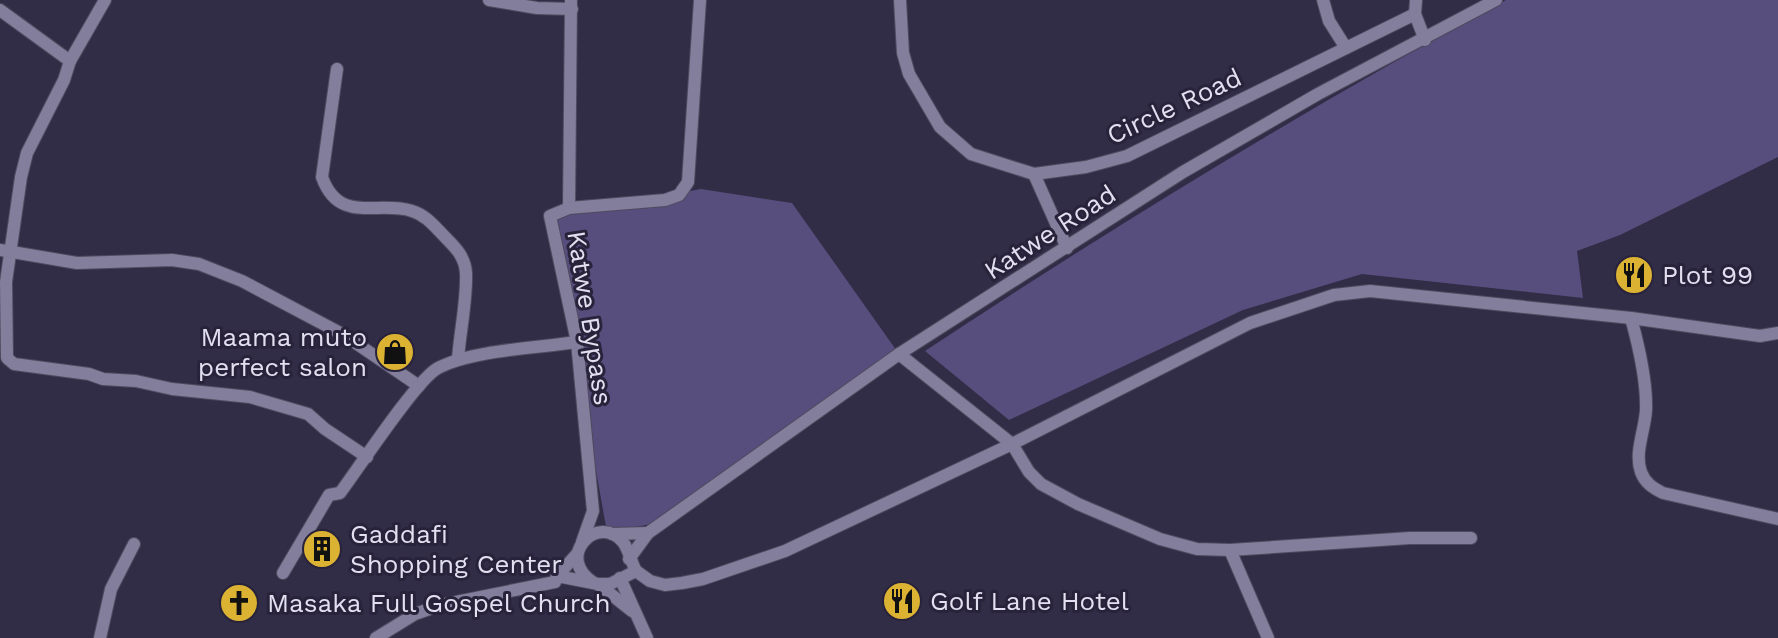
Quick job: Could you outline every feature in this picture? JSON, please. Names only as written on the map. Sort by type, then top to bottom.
[{"type":"street","points":[[105,0],[70,61],[64,80],[27,153],[11,235],[4,251],[4,358],[14,364],[89,374],[103,379],[250,397],[308,414],[367,457]]},
{"type":"street","points":[[489,0],[537,8],[572,5]]},
{"type":"street","points":[[569,208],[665,200],[679,195],[688,182],[700,0]]},
{"type":"street","name":"Circle Road","points":[[900,0],[903,53],[909,74],[940,127],[971,154],[1034,174],[1086,167],[1127,156],[1415,14]]},
{"type":"street","points":[[1323,0],[1329,21],[1346,48]]},
{"type":"street","points":[[1416,0],[1415,14],[1425,40]]},
{"type":"street","name":"Katwe Road","points":[[632,565],[648,533],[899,354],[1183,172],[1318,94],[1496,0]]},
{"type":"street","name":"Katwe Bypass","points":[[572,5],[569,208],[550,216],[577,342],[593,511],[579,548]]},
{"type":"street","points":[[0,10],[70,61]]},
{"type":"street","points":[[337,69],[322,177],[327,191],[335,199],[357,208],[408,209],[418,213],[458,250],[466,274],[458,359]]},
{"type":"street","points":[[1034,174],[1067,248]]},
{"type":"street","points":[[11,235],[25,254]]},
{"type":"street","points":[[4,251],[77,263],[172,260],[199,264],[242,281],[344,335],[419,386]]},
{"type":"street","points":[[609,533],[621,539],[632,565],[650,581],[665,585],[703,579],[736,569],[785,551],[1012,444],[1250,323],[1334,295],[1370,291],[1631,318],[1760,336],[1778,333]]},
{"type":"street","points":[[1631,318],[1638,343],[1646,410],[1639,454],[1641,471],[1649,485],[1663,493],[1778,519]]},
{"type":"street","points":[[283,573],[329,495],[340,493],[434,369],[458,359],[577,342]]},
{"type":"street","points":[[899,354],[1012,444],[1029,472],[1041,484],[1078,504],[1160,539],[1197,549],[1230,550],[1410,538],[1471,538]]},
{"type":"street","name":"Katwe Bypass","points":[[593,511],[609,533]]},
{"type":"street","points":[[376,638],[428,609],[555,582],[593,534],[648,533]]},
{"type":"street","points":[[100,638],[111,589],[134,544]]},
{"type":"street","points":[[579,548],[578,566],[584,577],[635,613]]},
{"type":"street","points":[[1230,550],[1268,638]]},
{"type":"street","points":[[557,576],[610,584],[632,565]]},
{"type":"street","points":[[620,578],[647,638]]},
{"type":"shaded area","points":[[1506,0],[1778,0],[1778,157],[1620,235],[1577,251],[1583,298],[1362,274],[1243,310],[1009,420],[925,351],[1212,169]]},
{"type":"shaded area","points":[[701,189],[792,203],[899,354],[663,522],[607,532],[550,216]]},
{"type":"place","name":"Plot 99","points":[[1634,275]]},
{"type":"place","name":"Maama muto perfect salon","points":[[395,352]]},
{"type":"place","name":"Gaddafi Shopping Center","points":[[322,549]]},
{"type":"place","name":"Golf Lane Hotel","points":[[902,601]]},
{"type":"place","name":"Masaka Full Gospel Church","points":[[239,603]]}]
